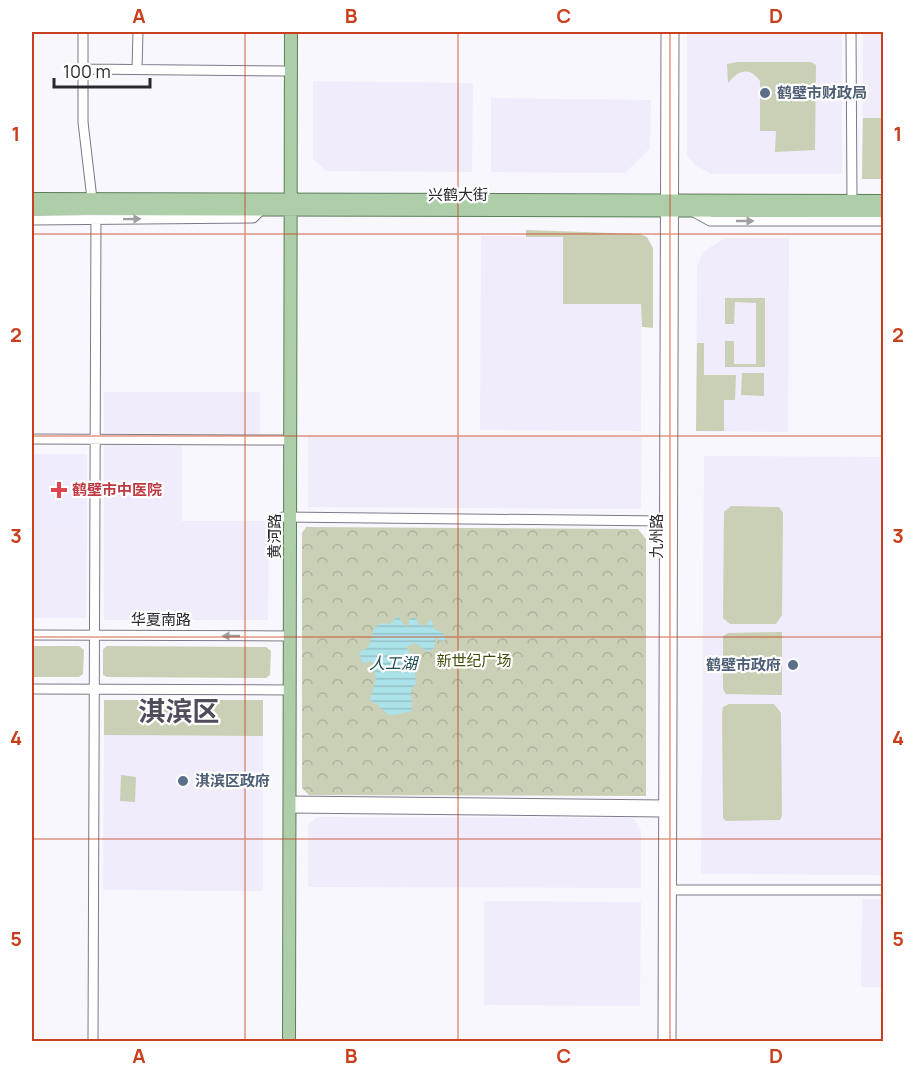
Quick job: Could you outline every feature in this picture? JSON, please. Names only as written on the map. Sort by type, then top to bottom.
[{"type":"main road","name":"黄河路","points":[[282,1041],[286,690],[287,205],[284,32]]},
{"type":"main road","name":"黄河路","points":[[286,517],[283,440],[291,32]]},
{"type":"main road","name":"兴鹤大街","points":[[32,199],[95,209],[287,205],[669,205],[884,201]]},
{"type":"main road","name":"兴鹤大街","points":[[32,209],[262,209],[287,205]]},
{"type":"main road","name":"兴鹤大街","points":[[669,205],[690,210],[884,211]]},
{"type":"main road","name":"黄河路","points":[[286,690],[289,805],[289,1041]]},
{"type":"street","points":[[83,32],[83,122],[95,209],[93,1041]]},
{"type":"street","points":[[137,69],[138,32]]},
{"type":"street","name":"九州路","points":[[666,32],[669,205],[671,1041]]},
{"type":"street","name":"九州路","points":[[663,1041],[664,521],[674,32]]},
{"type":"street","points":[[851,32],[852,201]]},
{"type":"street","points":[[83,69],[284,71]]},
{"type":"street","points":[[32,219],[95,209]]},
{"type":"street","points":[[690,210],[710,221],[884,221]]},
{"type":"street","points":[[32,439],[283,440]]},
{"type":"street","points":[[286,517],[664,521]]},
{"type":"street","name":"华夏南路","points":[[32,635],[286,636]]},
{"type":"street","points":[[32,689],[286,690]]},
{"type":"street","points":[[289,805],[664,808]]},
{"type":"street","points":[[671,890],[884,890]]},
{"type":"shaded area","name":"鹤壁市财政局","points":[[687,32],[842,32],[842,174],[711,174],[695,165],[687,155]]},
{"type":"shaded area","points":[[863,32],[883,32],[883,179],[862,179]]},
{"type":"shaded area","points":[[313,81],[473,83],[472,172],[326,171],[313,159]]},
{"type":"shaded area","points":[[491,98],[651,100],[650,148],[625,173],[491,172]]},
{"type":"shaded area","points":[[481,236],[563,237],[642,304],[641,431],[480,430]]},
{"type":"shaded area","points":[[725,238],[789,238],[788,432],[696,431],[697,267],[703,252]]},
{"type":"shaded area","points":[[104,392],[260,392],[260,434],[104,433]]},
{"type":"shaded area","points":[[308,436],[642,437],[641,509],[308,507]]},
{"type":"shaded area","points":[[104,445],[182,446],[182,521],[269,521],[268,620],[104,620]]},
{"type":"shaded area","name":"鹤壁市中医院","points":[[32,454],[87,454],[87,526],[32,526]]},
{"type":"shaded area","name":"鹤壁市政府","points":[[704,456],[883,457],[883,875],[701,874]]},
{"type":"shaded area","points":[[32,526],[87,526],[86,618],[32,618]]},
{"type":"shaded area","name":"淇滨区政府","points":[[104,735],[263,736],[263,891],[103,890]]},
{"type":"shaded area","points":[[317,817],[629,818],[635,820],[641,831],[641,888],[308,887],[308,825]]},
{"type":"shaded area","points":[[862,899],[883,899],[883,987],[861,987]]},
{"type":"shaded area","points":[[484,901],[641,902],[640,1006],[484,1005]]},
{"type":"green space","points":[[811,62],[816,65],[815,150],[775,152],[776,131],[760,131],[760,81],[752,73],[744,72],[736,75],[728,83],[727,64]]},
{"type":"green space","points":[[863,118],[883,118],[883,179],[862,179]]},
{"type":"green space","points":[[526,230],[640,234],[647,237],[653,248],[653,328],[642,327],[641,304],[563,304],[563,237],[526,237]]},
{"type":"green space","points":[[725,298],[765,298],[765,367],[725,367],[725,341],[734,341],[734,364],[756,364],[756,303],[735,302],[734,324],[725,324]]},
{"type":"green space","points":[[697,343],[704,343],[704,375],[736,375],[735,400],[724,400],[724,431],[696,431]]},
{"type":"green space","points":[[742,373],[764,373],[764,396],[741,395]]},
{"type":"green space","points":[[731,506],[779,507],[783,513],[782,615],[776,624],[730,624],[723,618],[724,512]]},
{"type":"green space","name":"新世纪广场","points":[[306,527],[638,529],[646,539],[646,796],[309,795],[302,788],[302,533]]},
{"type":"green space","points":[[782,632],[782,695],[726,694],[723,689],[723,636],[728,633]]},
{"type":"green space","points":[[32,646],[79,646],[84,650],[83,674],[79,677],[32,677]]},
{"type":"green space","points":[[107,646],[266,647],[271,651],[270,675],[266,678],[107,677],[103,675],[103,649]]},
{"type":"green space","points":[[104,700],[263,700],[263,736],[104,735]]},
{"type":"green space","points":[[729,704],[774,704],[781,713],[782,816],[780,820],[726,821],[723,818],[722,714],[723,707]]},
{"type":"green space","points":[[121,775],[136,777],[135,802],[120,801]]},
{"type":"water","name":"人工湖","points":[[398,616],[404,625],[409,626],[409,619],[416,617],[419,625],[425,626],[431,619],[434,629],[442,632],[446,639],[441,642],[436,637],[434,648],[428,652],[415,643],[406,647],[412,657],[415,671],[416,683],[411,690],[412,711],[391,715],[370,700],[376,679],[373,664],[370,661],[363,664],[359,652],[368,648],[375,627],[382,623],[390,624]]},
{"type":"place","name":"鹤壁市财政局","points":[[765,93]]},
{"type":"place","name":"鹤壁市中医院","points":[[59,490]]},
{"type":"place","name":"鹤壁市政府","points":[[793,665]]},
{"type":"place","name":"淇滨区政府","points":[[183,781]]},
{"type":"district","name":"淇滨区","points":[[179,712]]}]
